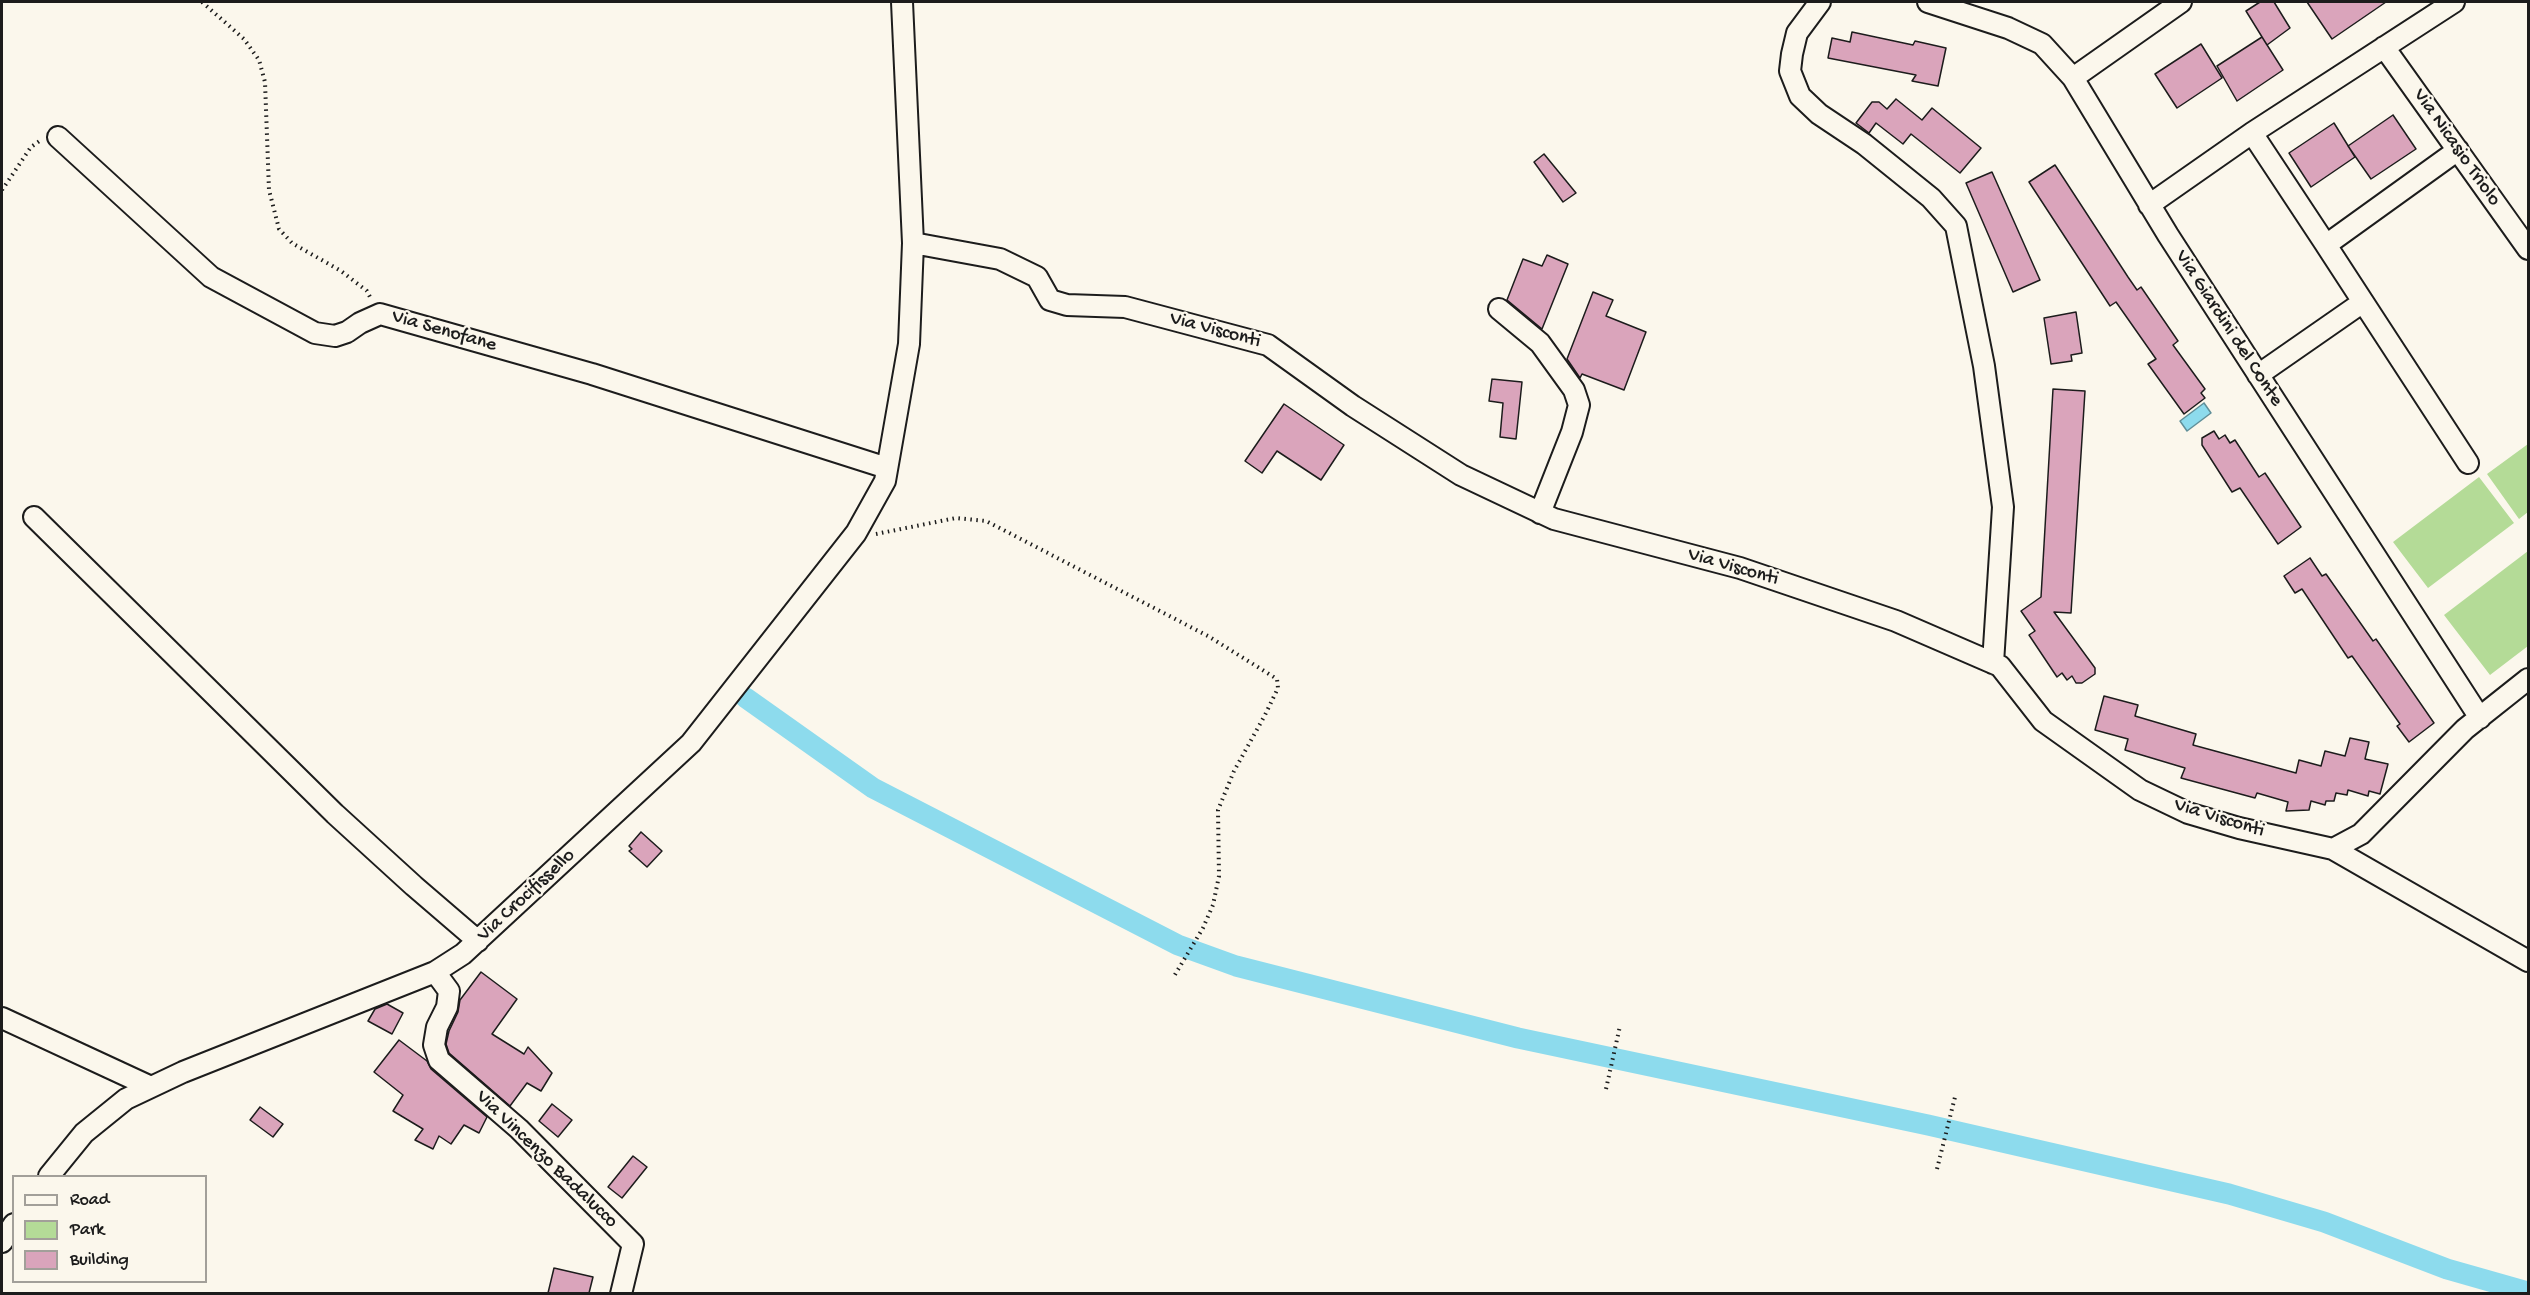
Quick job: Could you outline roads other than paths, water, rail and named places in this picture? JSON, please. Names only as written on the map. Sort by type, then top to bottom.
[{"type":"street","name":"Via Crocifissello","points":[[50,1175],[84,1133],[126,1099],[194,1068],[435,972],[463,954],[691,743],[860,527],[885,481],[909,344],[913,243],[902,2]]},
{"type":"street","points":[[1820,2],[1809,13],[1797,33],[1792,54],[1790,71],[1800,96],[1819,114],[1864,144],[1931,198],[1956,226],[1984,366],[2003,507],[1993,663]]},
{"type":"street","name":"Via Giardini del Conte","points":[[1928,2],[2008,28],[2042,45],[2073,78],[2149,205],[2480,718]]},
{"type":"street","points":[[2073,78],[2181,2]]},
{"type":"street","points":[[2149,205],[2252,134],[2454,2]]},
{"type":"street","name":"Via Nicasio Triolo","points":[[2384,47],[2529,249]]},
{"type":"street","points":[[2252,134],[2468,463]]},
{"type":"street","name":"Via Senofane","points":[[58,136],[211,277],[315,333],[335,336],[380,314],[592,374],[887,468]]},
{"type":"street","points":[[2326,245],[2458,150]]},
{"type":"street","name":"Via Visconti","points":[[913,243],[1000,259],[1037,277],[1050,300],[1067,305],[1125,307],[1268,345],[1353,406],[1461,475],[1540,513],[1554,519],[1740,568],[1896,621],[2000,666],[2043,721],[2140,790],[2188,813],[2239,828],[2333,849],[2529,961]]},
{"type":"street","points":[[2258,375],[2363,302]]},
{"type":"street","points":[[1499,309],[1540,343],[1574,390],[1579,405],[1572,432],[1540,513]]},
{"type":"street","points":[[34,517],[335,814],[478,941]]},
{"type":"street","points":[[2333,849],[2361,834],[2465,729],[2529,679]]},
{"type":"street","name":"Via Vincenzo Badalucco","points":[[435,972],[449,991],[447,1007],[437,1026],[434,1045],[438,1060],[519,1129],[633,1244],[621,1293]]},
{"type":"street","points":[[2,1018],[151,1087]]},
{"type":"street","points":[[2,1242],[12,1227]]},
{"type":"water","points":[[2204,403],[2211,413],[2187,431],[2180,421]]},
{"type":"waterway","points":[[746,698],[873,788],[1178,945],[1236,966],[1518,1038],[1928,1125],[2229,1194],[2324,1222],[2447,1269],[2528,1292]]}]
